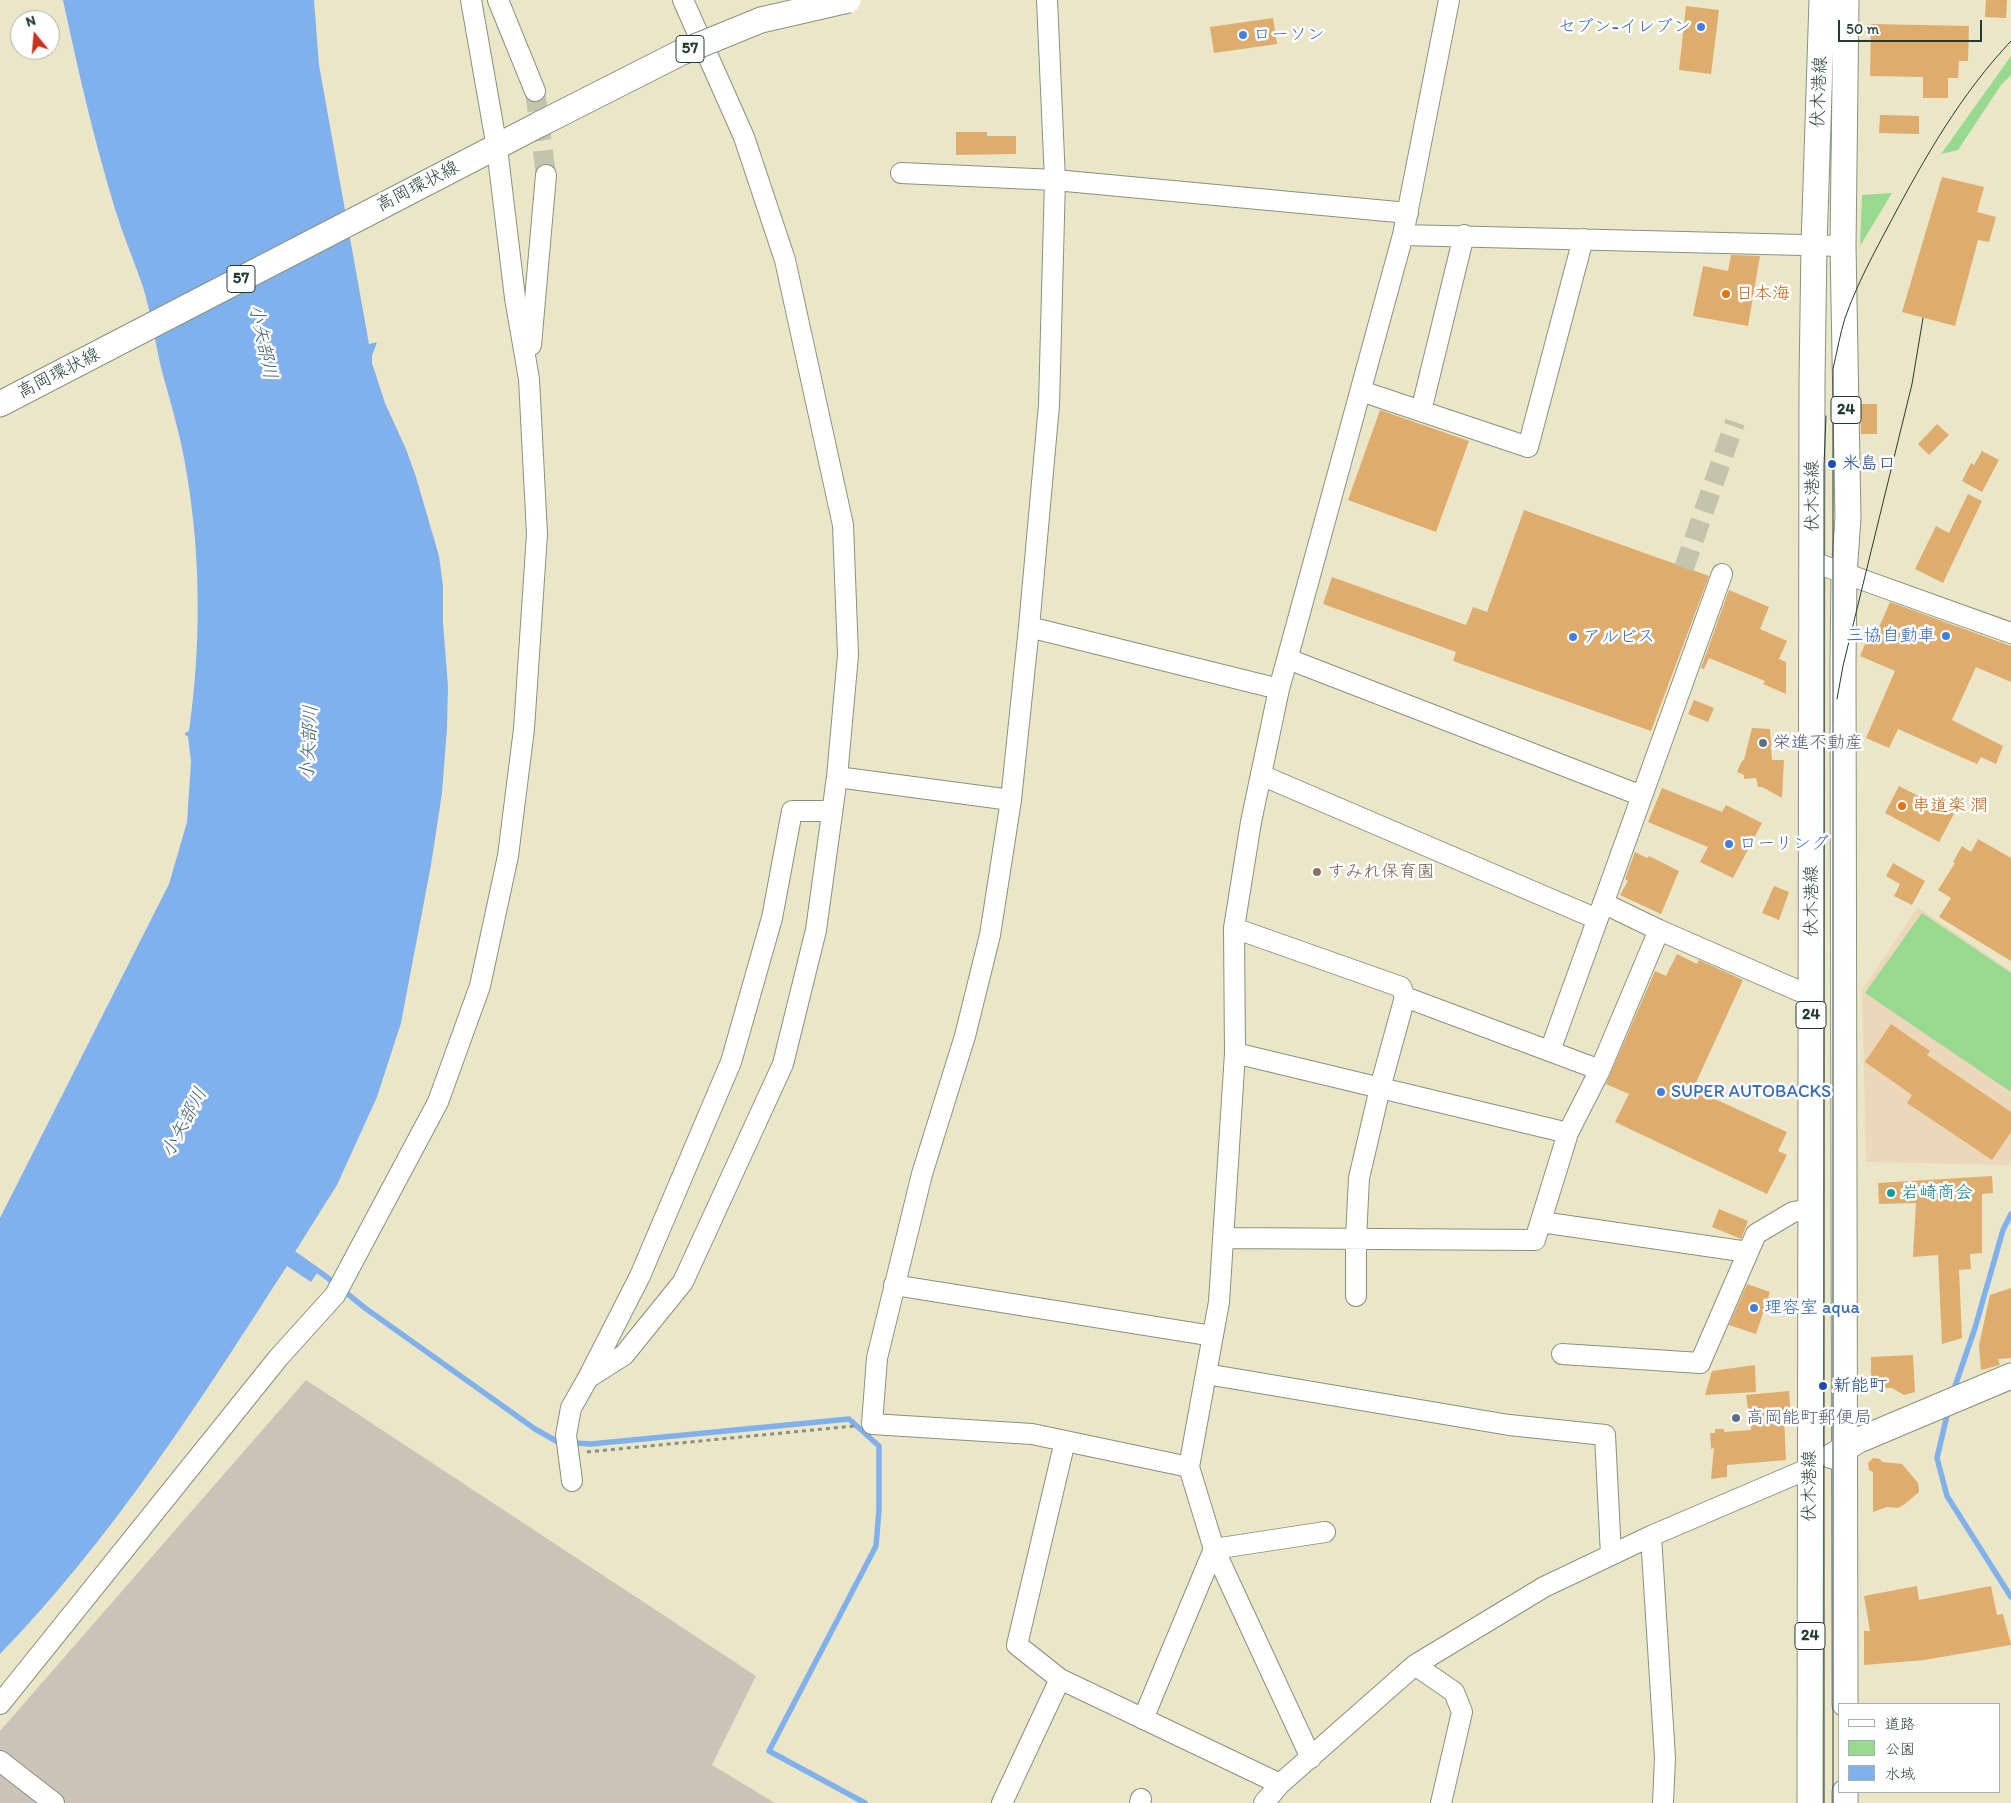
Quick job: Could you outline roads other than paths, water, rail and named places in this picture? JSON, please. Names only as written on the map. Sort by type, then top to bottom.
[{"type":"main road","name":"高岡環状線","points":[[0,404],[542,123],[689,49],[761,20],[848,0]]},
{"type":"main road","name":"伏木港線","points":[[1810,1803],[1812,381],[1814,246],[1822,0]]},
{"type":"main road","name":"伏木港線","points":[[1845,1703],[1844,574],[1848,518],[1843,246],[1846,0]]},
{"type":"main road","points":[[1810,1468],[1859,1440],[2011,1376]]},
{"type":"street","points":[[471,0],[490,151],[529,379]]},
{"type":"street","points":[[498,0],[534,91]]},
{"type":"street","points":[[588,1378],[624,1355],[683,1282],[783,1064],[816,930],[837,777],[848,655],[843,525],[785,260],[744,137],[682,0]]},
{"type":"street","points":[[1047,0],[1055,180],[1049,405],[1011,800],[990,935],[965,1036],[922,1174],[877,1358],[872,1424],[1032,1434],[1189,1468]]},
{"type":"street","points":[[1311,1758],[1214,1549],[1189,1468],[1219,1302],[1235,1053],[1234,928],[1251,822],[1279,689],[1403,235],[1449,0]]},
{"type":"street","points":[[900,173],[1055,180],[1408,213]]},
{"type":"street","points":[[0,1704],[279,1357],[335,1295],[438,1102],[480,986],[508,856],[523,739],[537,534],[529,379],[533,304],[546,175]]},
{"type":"street","points":[[1403,235],[1464,235],[1843,246]]},
{"type":"street","points":[[1421,411],[1464,235]]},
{"type":"street","points":[[1361,391],[1528,447],[1582,239]]},
{"type":"street","points":[[1813,562],[2011,632]]},
{"type":"street","points":[[1550,1052],[1722,574]]},
{"type":"street","points":[[1029,627],[1279,689]]},
{"type":"street","points":[[1288,659],[1642,796]]},
{"type":"street","points":[[1261,774],[1600,911],[1659,930],[1798,991],[1812,994]]},
{"type":"street","points":[[837,777],[1011,800]]},
{"type":"street","points":[[572,1481],[566,1434],[571,1408],[640,1276],[731,1062],[772,918],[792,811],[832,811]]},
{"type":"street","points":[[1234,928],[1401,986],[1405,997],[1380,1088],[1359,1178],[1356,1296]]},
{"type":"street","points":[[1224,1238],[1534,1240],[1542,1222],[1568,1133],[1600,1070],[1659,930]]},
{"type":"street","points":[[1405,997],[1600,1070]]},
{"type":"street","points":[[1235,1053],[1568,1133]]},
{"type":"street","points":[[1562,1354],[1700,1363],[1756,1234],[1793,1212],[1811,1209]]},
{"type":"street","points":[[1542,1222],[1748,1252]]},
{"type":"street","points":[[894,1285],[1213,1336]]},
{"type":"street","points":[[1206,1374],[1509,1425],[1605,1435],[1611,1555]]},
{"type":"street","points":[[1065,1441],[1017,1645],[1060,1679],[1280,1784]]},
{"type":"street","points":[[1264,1803],[1280,1784],[1415,1665],[1544,1586],[1651,1536],[1810,1468]]},
{"type":"street","points":[[1214,1549],[1324,1532]]},
{"type":"street","points":[[1651,1536],[1665,1758],[1663,1803]]},
{"type":"street","points":[[1143,1719],[1214,1549]]},
{"type":"street","points":[[1415,1665],[1454,1692],[1462,1712],[1441,1803]]},
{"type":"street","points":[[1002,1803],[1060,1679]]},
{"type":"street","points":[[0,1761],[54,1803]]},
{"type":"water","name":"小矢部川","points":[[63,0],[314,0],[319,65],[369,344],[377,342],[372,356],[372,363],[385,403],[406,449],[416,477],[439,556],[443,586],[443,623],[448,686],[447,728],[442,793],[431,865],[401,1023],[377,1097],[337,1185],[293,1255],[317,1273],[311,1282],[287,1266],[153,1468],[80,1564],[0,1654],[0,1218],[169,884],[187,822],[191,762],[188,736],[185,733],[189,731],[196,667],[197,571],[192,507],[183,451],[161,368],[143,287],[118,219],[100,157]]},
{"type":"waterway","points":[[1953,1392],[1975,1328],[2003,1230],[2011,1214]]},
{"type":"waterway","points":[[290,1251],[365,1308],[535,1429],[558,1442],[591,1444],[849,1419],[879,1446],[879,1510],[876,1546],[769,1751],[865,1803]]},
{"type":"waterway","points":[[1948,1411],[1937,1458],[1947,1496],[2011,1597]]},
{"type":"tunnel","points":[[535,91],[546,175]]},
{"type":"tunnel","points":[[1684,568],[1735,422]]},
{"type":"tram line","points":[[1833,1803],[1833,369],[1843,324],[1850,305],[1866,269],[1904,197],[1960,104],[2011,41]]},
{"type":"tram line","points":[[1837,699],[1843,666],[1912,384],[1923,318]]},
{"type":"tram line","points":[[1824,1803],[1824,465],[1826,416]]},
{"type":"place","name":"セブン-イレブン","points":[[1701,27]]},
{"type":"place","name":"ローソン","points":[[1243,35]]},
{"type":"place","name":"日本海","points":[[1726,294]]},
{"type":"place","name":"米島口","points":[[1832,464]]},
{"type":"place","name":"三協自動車","points":[[1946,636]]},
{"type":"place","name":"アルビス","points":[[1573,637]]},
{"type":"place","name":"栄進不動産","points":[[1763,743]]},
{"type":"place","name":"串道楽 潤","points":[[1902,806]]},
{"type":"place","name":"ローリング","points":[[1729,844]]},
{"type":"place","name":"すみれ保育園","points":[[1317,872]]},
{"type":"place","name":"SUPER AUTOBACKS","points":[[1661,1092]]},
{"type":"place","name":"岩崎商会","points":[[1891,1193]]},
{"type":"place","name":"理容室 aqua","points":[[1754,1308]]},
{"type":"place","name":"新能町","points":[[1823,1386]]},
{"type":"place","name":"高岡能町郵便局","points":[[1736,1418]]}]
